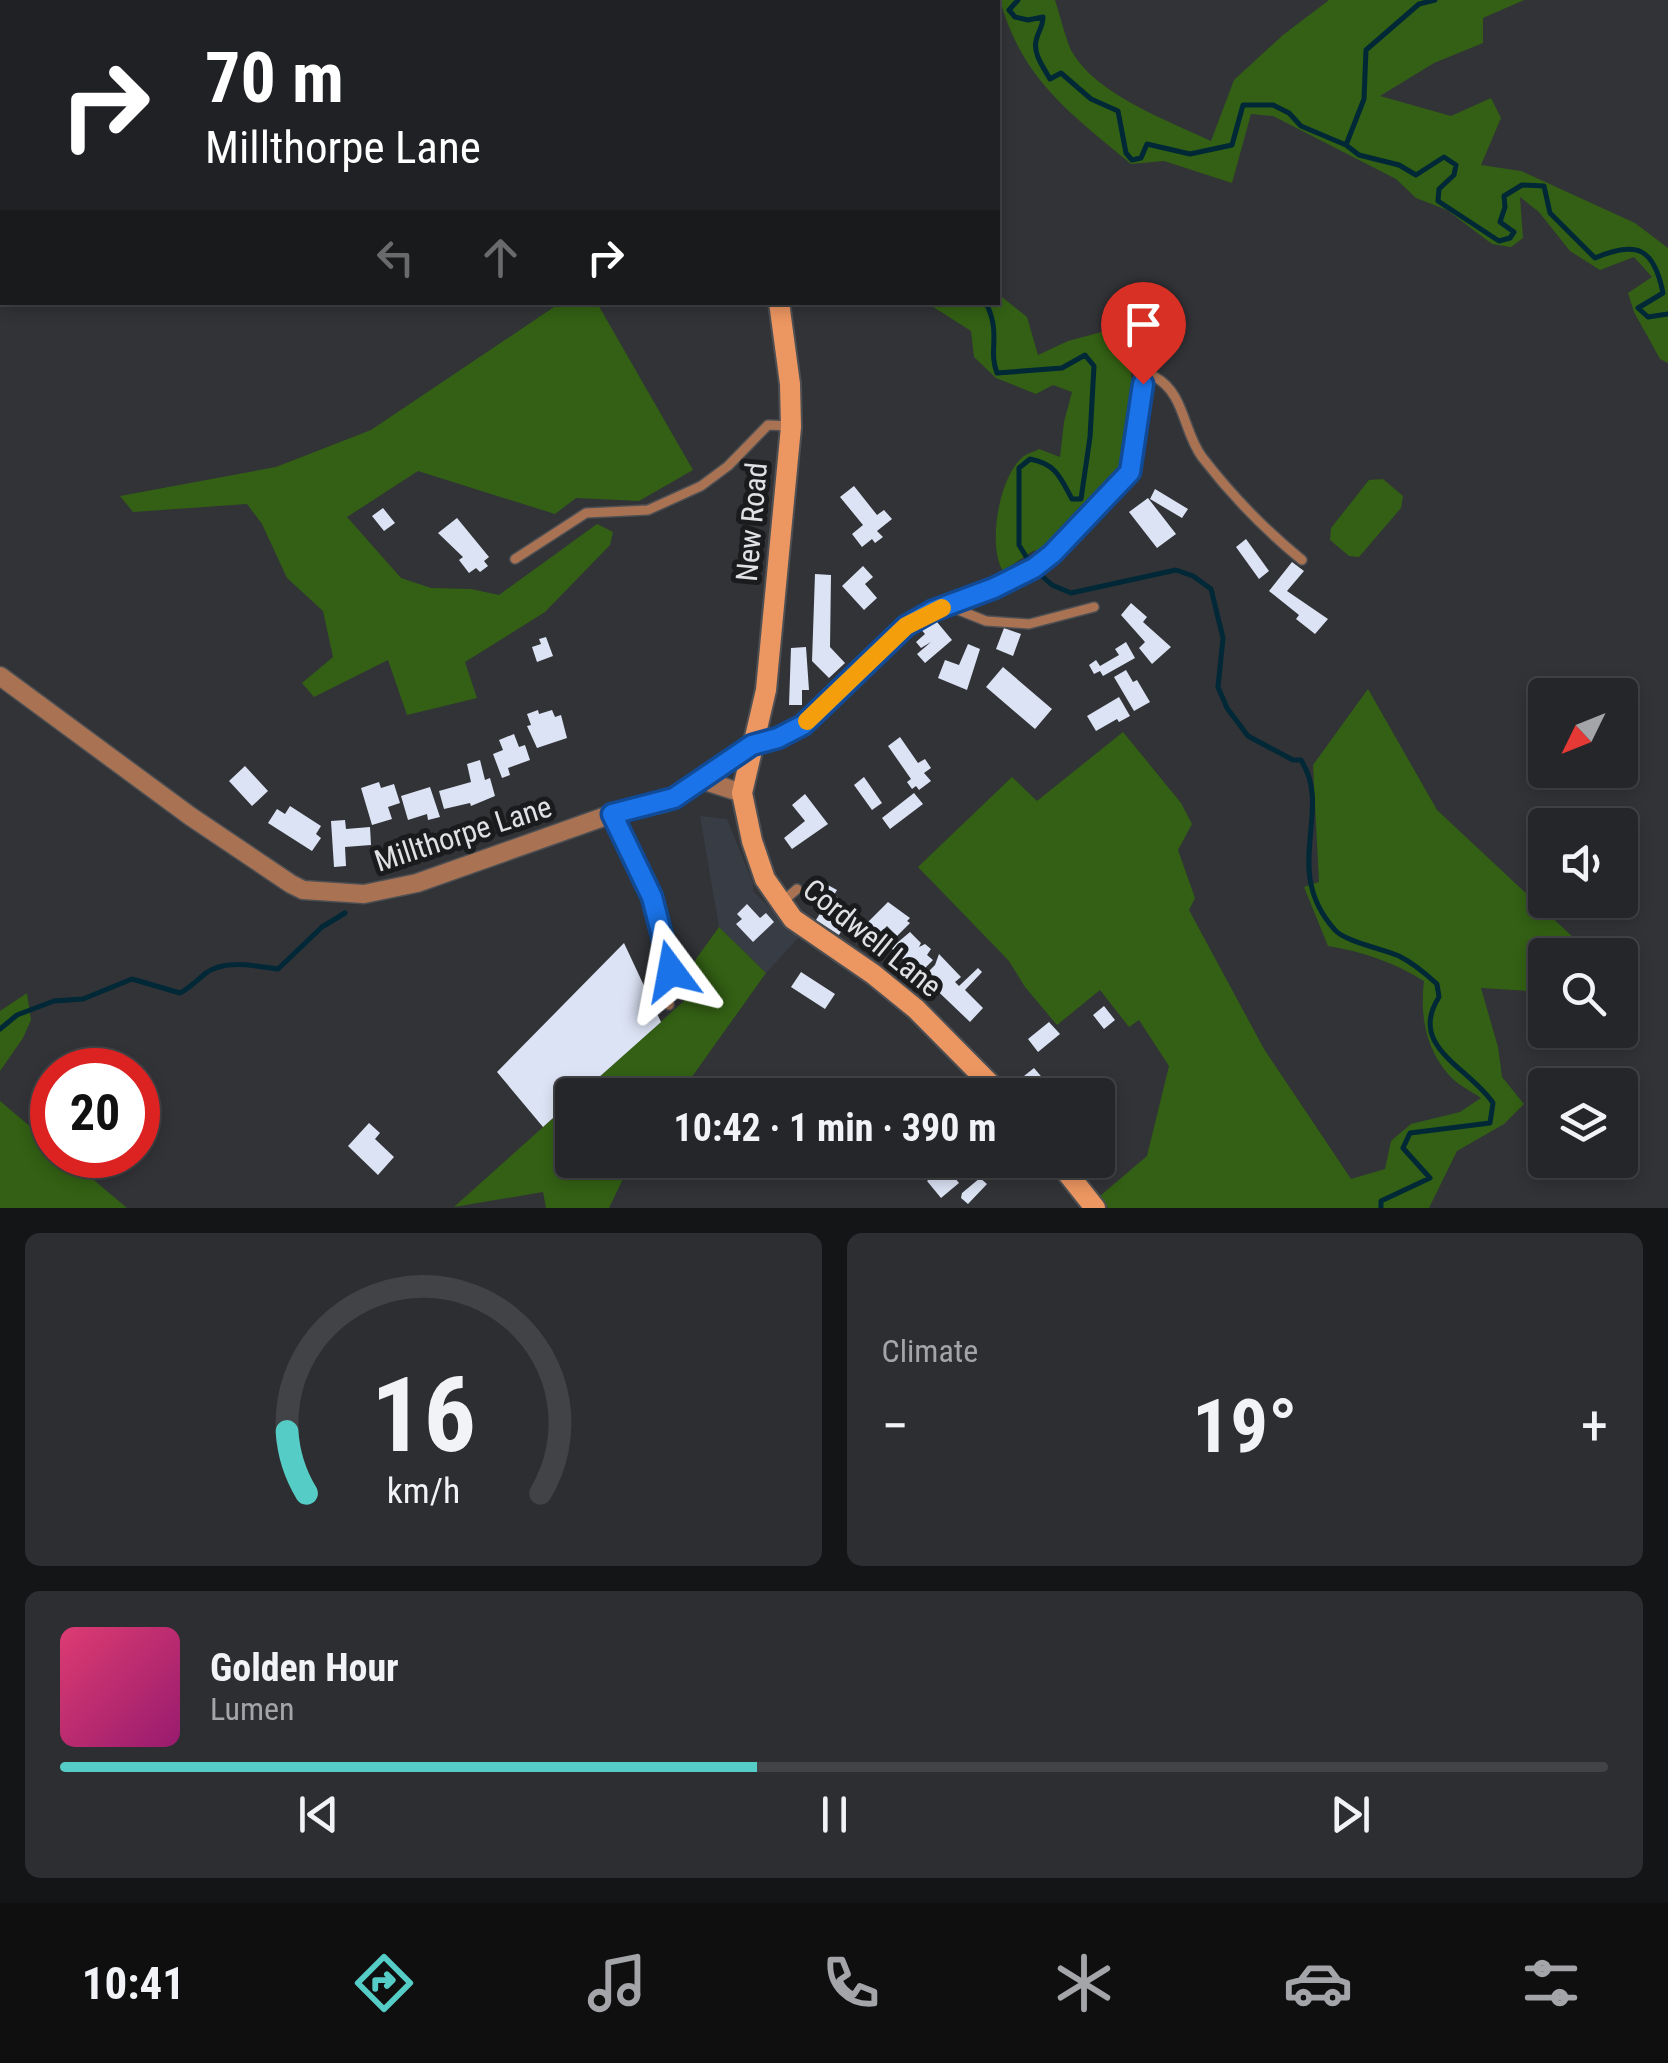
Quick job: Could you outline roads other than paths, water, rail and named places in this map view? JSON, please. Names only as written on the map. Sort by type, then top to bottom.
[{"type":"main road","name":"New Road","points":[[752,745],[766,690],[791,427],[790,384],[779,305]]},
{"type":"main road","name":"Cordwell Lane","points":[[752,745],[742,792],[765,879],[780,903],[792,919],[873,974],[916,1009],[984,1078]]},
{"type":"main road","points":[[1071,1178],[1095,1208]]},
{"type":"street","name":"Millthorpe Lane","points":[[0,676],[190,816],[303,890],[364,894],[417,883],[612,814],[663,802],[752,745],[803,725],[906,626],[1034,568],[1130,472],[1143,384]]},
{"type":"street","points":[[702,780],[742,792]]},
{"type":"lane","points":[[1143,384],[1155,377],[1168,384],[1198,452],[1262,527],[1302,560]]},
{"type":"lane","points":[[515,559],[586,513],[648,510],[701,486],[728,466],[768,425],[791,427]]},
{"type":"lane","points":[[948,606],[986,621],[1030,624],[1094,607]]},
{"type":"lane","points":[[612,814],[659,918],[671,971],[669,1005]]},
{"type":"lane","points":[[780,903],[797,889]]},
{"type":"waterway","points":[[1018,0],[1009,10],[1015,17],[1043,17],[1035,46],[1050,79],[1061,73],[1091,99],[1118,111],[1126,153],[1132,160],[1141,158],[1147,144],[1190,154],[1232,145],[1243,105],[1273,105],[1289,113],[1301,126],[1346,145],[1359,155],[1399,165],[1416,175],[1444,157],[1456,165],[1454,175],[1439,189],[1438,201],[1499,241],[1510,238],[1514,232],[1500,222],[1504,196],[1522,185],[1544,186],[1550,213],[1595,258],[1633,249],[1649,257],[1663,293],[1638,308],[1648,317],[1668,314]]},
{"type":"waterway","points":[[1346,145],[1364,99],[1366,50],[1419,4],[1435,0]]},
{"type":"waterway","points":[[987,305],[993,325],[997,373],[1062,368],[1085,355],[1094,366],[1081,499],[1072,499],[1046,464],[1030,459],[1019,468],[1019,545],[1033,568],[1052,585],[1071,593],[1176,570],[1211,589],[1223,638],[1218,687],[1227,708],[1248,736],[1293,760],[1301,760],[1310,780],[1309,863],[1319,907],[1340,934],[1399,956],[1437,984],[1439,997],[1431,1014],[1436,1043],[1493,1103],[1490,1123],[1410,1133],[1403,1148],[1430,1178],[1381,1201],[1381,1208]]},
{"type":"waterway","points":[[0,1029],[17,1015],[54,1001],[83,999],[132,979],[180,993],[206,973],[223,966],[278,969],[322,927],[345,913]]}]
